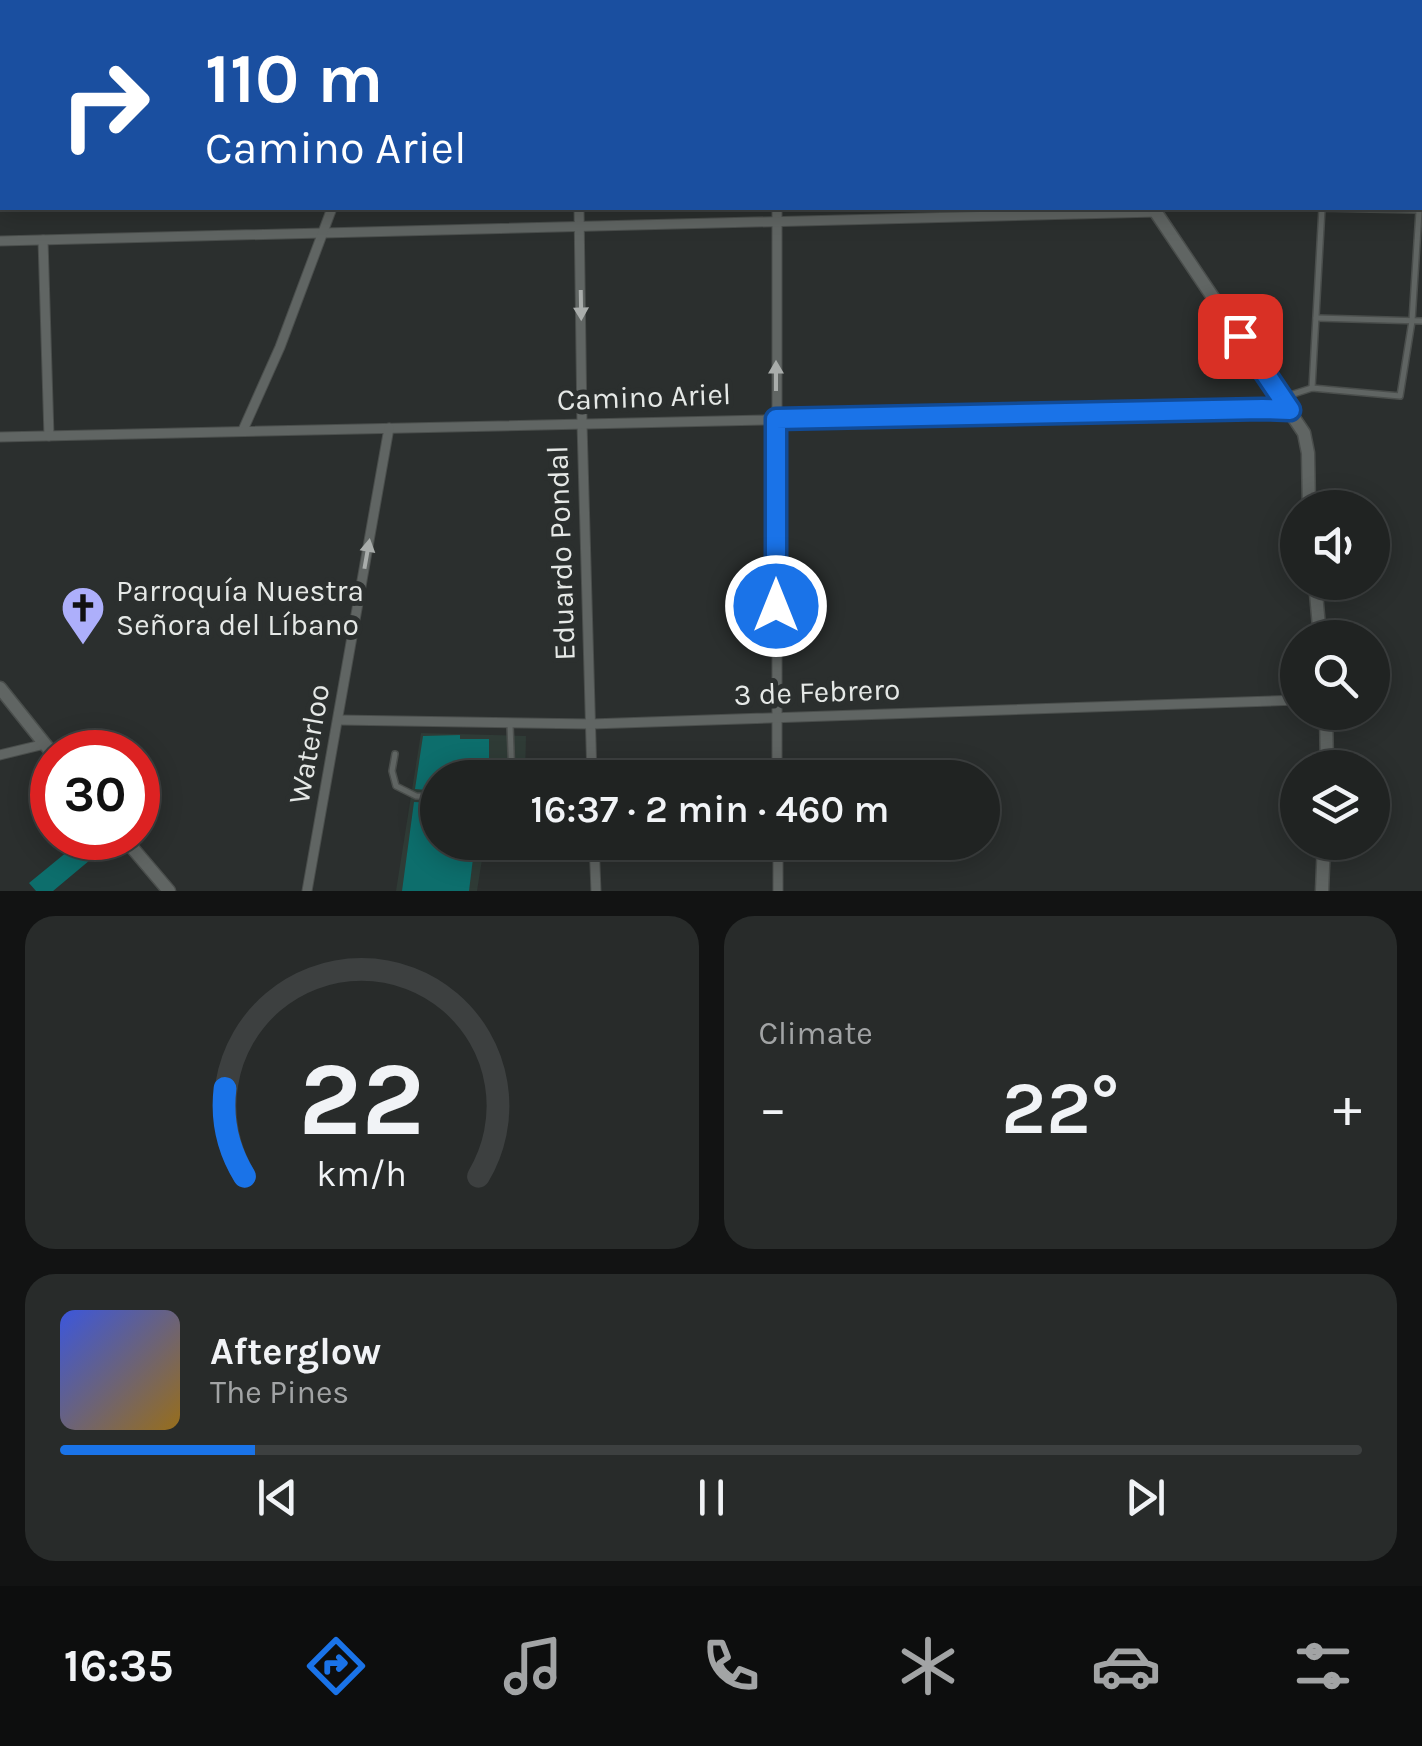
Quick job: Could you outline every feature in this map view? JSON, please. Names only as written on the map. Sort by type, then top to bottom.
[{"type":"street","points":[[243,430],[280,347],[331,210]]},
{"type":"street","name":"Eduardo Pondal","points":[[579,210],[592,760]]},
{"type":"street","points":[[777,210],[777,760]]},
{"type":"street","points":[[0,242],[1155,210],[1304,433],[1308,490]]},
{"type":"street","points":[[43,240],[49,436]]},
{"type":"street","name":"Camino Ariel","points":[[0,437],[1290,410]]},
{"type":"street","name":"Waterloo","points":[[307,891],[389,428]]},
{"type":"street","points":[[0,688],[34,730]]},
{"type":"street","name":"3 de Febrero","points":[[339,720],[591,724],[1280,701]]},
{"type":"street","points":[[0,755],[30,751]]},
{"type":"street","points":[[143,860],[169,891]]},
{"type":"street","points":[[595,860],[596,891]]},
{"type":"street","points":[[778,860],[778,891]]},
{"type":"street","points":[[1322,891],[1323,860]]},
{"type":"lane","points":[[1312,388],[1322,210]]},
{"type":"lane","points":[[1281,398],[1312,388],[1400,396],[1412,320],[1420,210]]},
{"type":"lane","points":[[1316,318],[1422,321]]},
{"type":"lane","points":[[510,722],[511,760]]},
{"type":"lane","points":[[395,754],[392,772],[396,786],[420,796]]},
{"type":"shaded area","points":[[421,733],[526,736],[525,760],[420,760],[420,860],[482,860],[477,891],[396,891]]},
{"type":"building","points":[[423,736],[489,739],[489,760],[420,760],[420,789],[415,789]]},
{"type":"building","points":[[414,802],[420,802],[420,860],[473,860],[469,891],[402,891]]},
{"type":"building","points":[[57,860],[90,860],[53,891],[36,891],[29,883]]},
{"type":"place","name":"Parroquía Nuestra Señora del Líbano","points":[[83,646]]},
{"type":"route","points":[[776,606],[776,419],[1290,410],[1240,336]]}]
